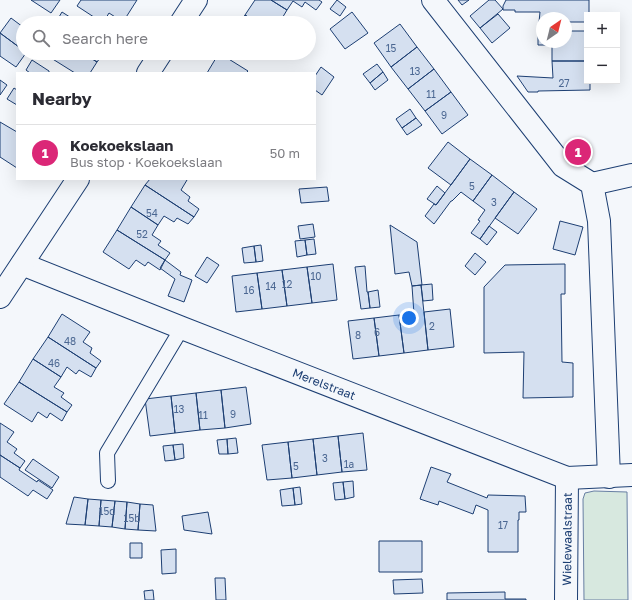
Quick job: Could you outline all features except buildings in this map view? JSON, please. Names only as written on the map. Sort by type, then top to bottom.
[{"type":"street","points":[[186,16],[196,0]]},
{"type":"street","points":[[433,0],[563,166],[592,184],[632,175]]},
{"type":"street","points":[[149,72],[156,60]]},
{"type":"street","points":[[0,297],[77,180]]},
{"type":"street","points":[[592,184],[599,221],[609,477]]},
{"type":"street","name":"Merelstraat","points":[[22,264],[567,478],[632,475]]},
{"type":"street","name":"Wielewaalstraat","points":[[566,600],[567,478]]},
{"type":"lane","points":[[108,481],[107,453],[182,328]]},
{"type":"shaded area","points":[[594,491],[627,492],[628,600],[584,600],[583,499],[585,493]]},
{"type":"place","name":"Koekoekslaan","points":[[578,152]]}]
